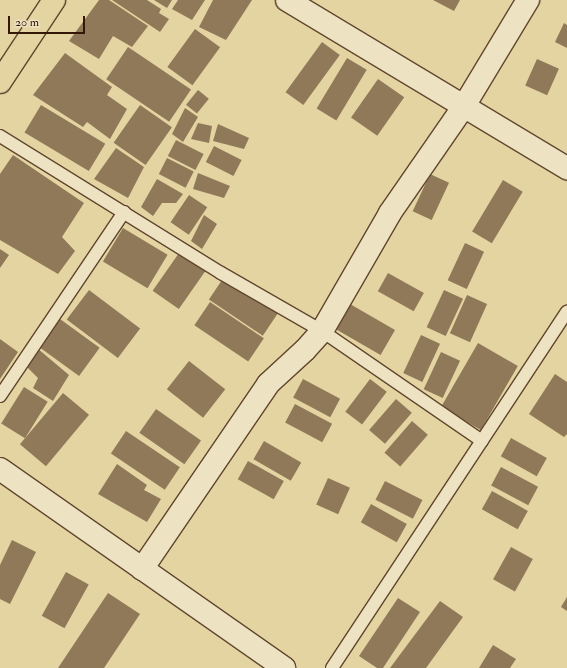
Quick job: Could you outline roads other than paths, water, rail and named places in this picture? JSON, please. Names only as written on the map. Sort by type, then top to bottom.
[{"type":"main road","points":[[0,82],[54,0]]},
{"type":"street","points":[[287,0],[567,168]]},
{"type":"street","points":[[142,569],[268,384],[305,350],[322,331],[390,213],[464,106],[528,0]]},
{"type":"street","points":[[0,469],[284,668]]},
{"type":"lane","points":[[0,136],[221,273],[322,331],[482,441]]},
{"type":"lane","points":[[0,396],[124,212]]},
{"type":"lane","points":[[332,668],[567,312]]}]
